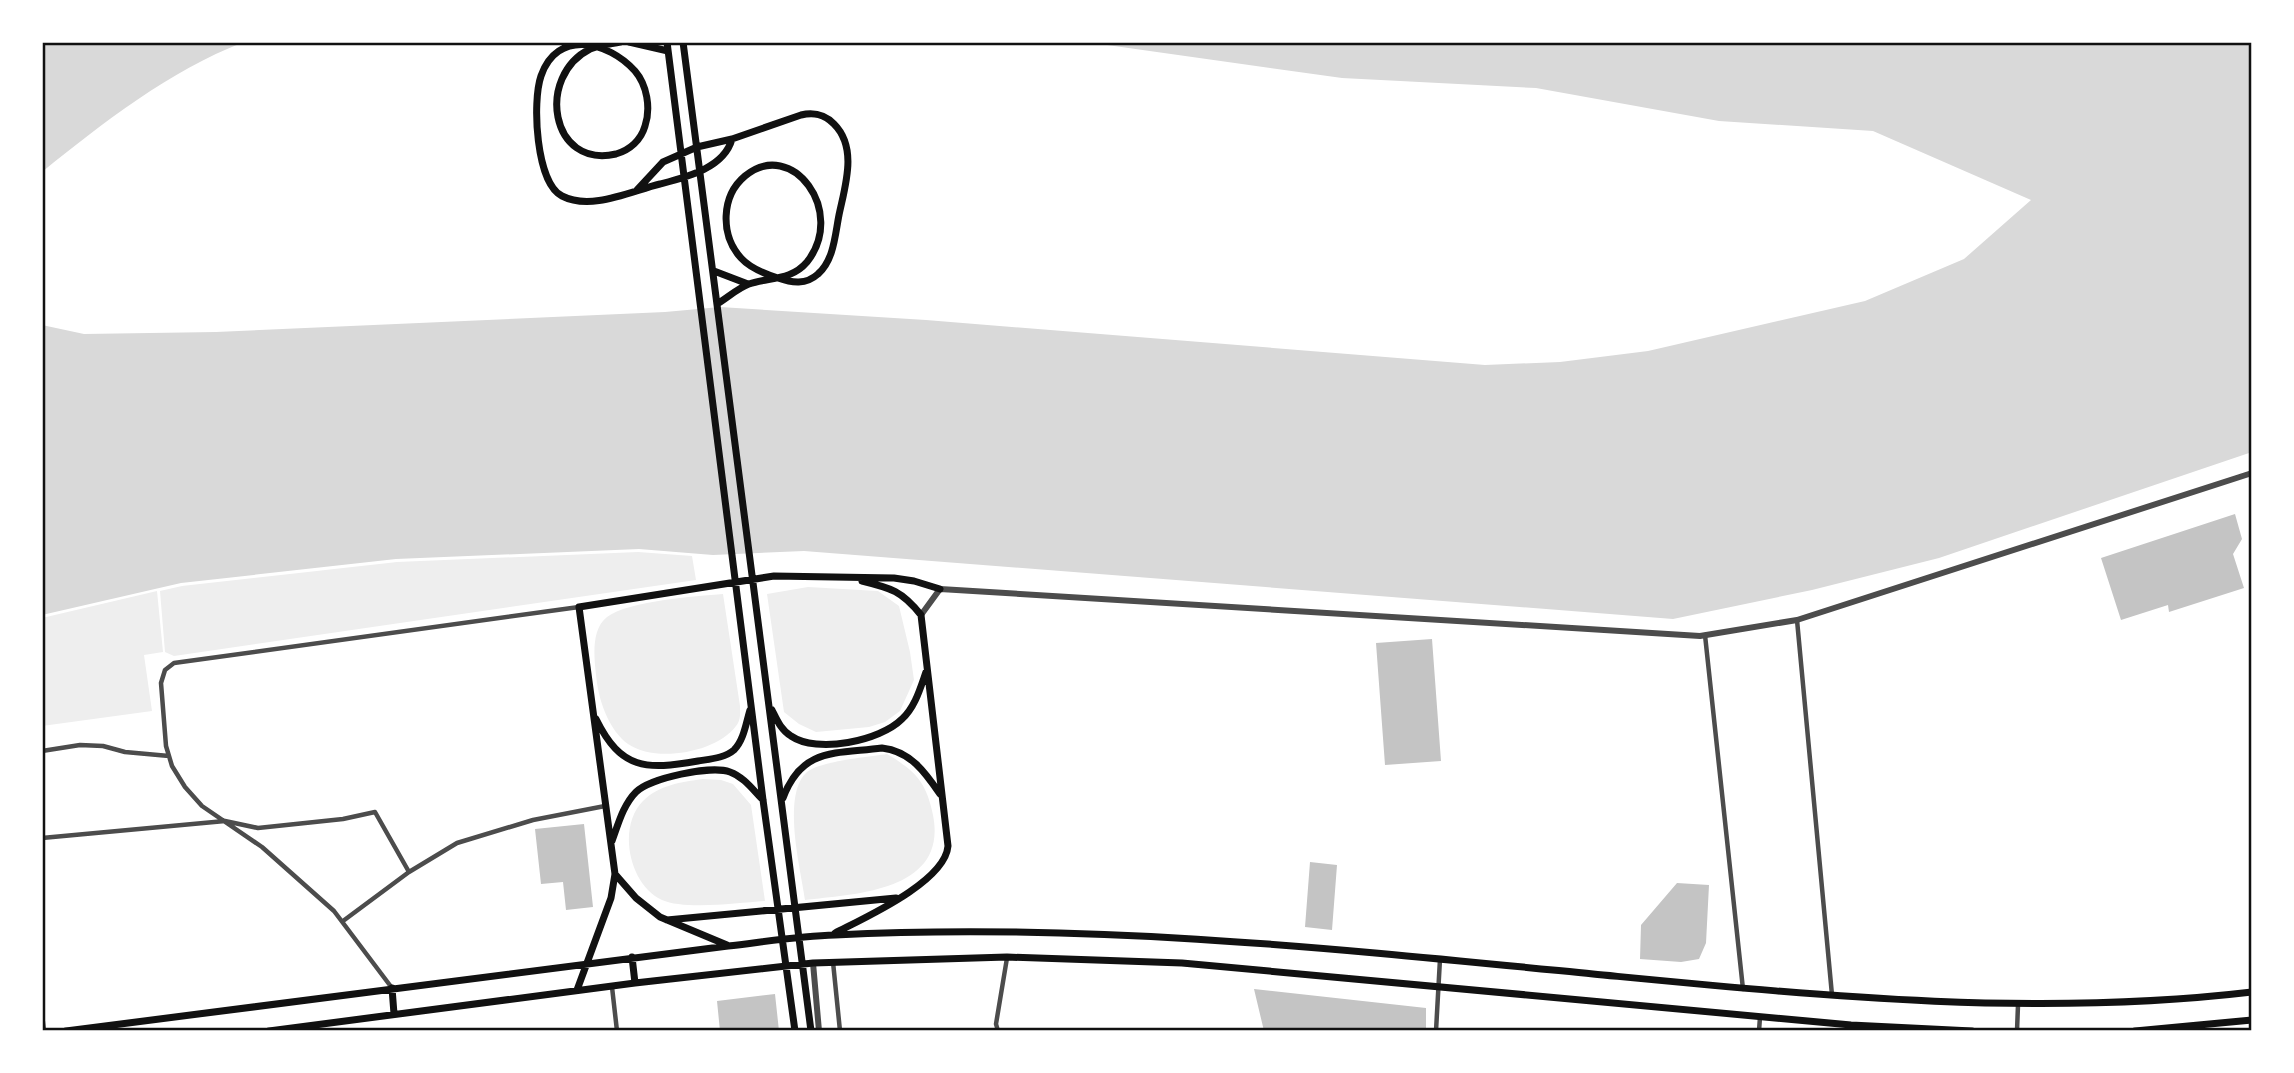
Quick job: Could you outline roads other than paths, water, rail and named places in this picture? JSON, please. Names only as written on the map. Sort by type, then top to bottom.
[{"type":"main road","points":[[621,42],[590,49],[564,71],[557,89],[559,120],[568,141],[592,156],[629,149],[637,142],[645,126],[649,110],[645,90],[636,72],[616,54],[594,44],[573,45],[557,53],[546,66],[538,88],[537,127],[540,150],[550,185],[564,197],[588,202],[637,190],[675,180],[711,166],[729,152],[732,139]]},
{"type":"main road","points":[[629,42],[668,51]]},
{"type":"main road","points":[[667,42],[795,1031]]},
{"type":"main road","points":[[683,42],[811,1031]]},
{"type":"main road","points":[[637,190],[663,162],[697,147],[732,139],[801,115],[818,114],[831,121],[842,134],[848,146],[848,175],[830,256],[818,274],[800,283],[767,275],[742,259],[730,240],[726,211],[730,196],[743,178],[752,172],[772,167],[794,172],[813,189],[821,220],[820,233],[806,263],[793,273],[776,280],[748,284],[717,304]]},
{"type":"main road","points":[[714,271],[748,284]]},
{"type":"main road","points":[[577,990],[611,898],[615,874],[579,607],[774,576],[904,580],[940,590]]},
{"type":"main road","points":[[832,935],[926,880],[948,853],[921,615],[908,599],[897,591],[849,578]]},
{"type":"main road","points":[[769,703],[787,734],[802,741],[823,746],[874,736],[904,718],[918,695],[927,669]]},
{"type":"main road","points":[[593,712],[605,737],[622,756],[655,767],[711,759],[731,752],[743,734],[751,706]]},
{"type":"main road","points":[[782,802],[787,787],[799,769],[810,760],[890,749],[915,762],[942,798]]},
{"type":"main road","points":[[611,845],[619,820],[635,793],[643,786],[659,780],[724,771],[739,776],[763,800]]},
{"type":"main road","points":[[615,874],[649,909],[667,920],[728,946]]},
{"type":"main road","points":[[667,920],[900,897]]},
{"type":"main road","points":[[66,1031],[586,962],[832,935],[1013,931],[1181,938],[1832,996],[2018,1005],[2129,1002],[2252,992]]},
{"type":"main road","points":[[632,957],[635,983]]},
{"type":"main road","points":[[269,1031],[577,990],[813,964],[1007,957],[1182,963],[1851,1024],[1972,1031]]},
{"type":"main road","points":[[392,988],[394,1014]]},
{"type":"main road","points":[[2135,1031],[2252,1020]]},
{"type":"street","points":[[921,615],[940,590],[1705,635],[1797,620],[2252,473]]},
{"type":"street","points":[[392,988],[334,911],[271,855],[202,806],[185,787],[169,757],[161,683],[165,670],[174,663],[579,607]]},
{"type":"street","points":[[1797,620],[1832,996]]},
{"type":"street","points":[[1705,635],[1743,989]]},
{"type":"street","points":[[42,751],[80,745],[103,746],[125,752],[169,757]]},
{"type":"street","points":[[343,921],[409,872],[457,844],[533,820],[606,806]]},
{"type":"street","points":[[42,838],[225,821],[258,828],[343,819],[375,812],[409,872]]},
{"type":"street","points":[[998,1031],[996,1024],[1007,957]]},
{"type":"street","points":[[1436,1031],[1440,959]]},
{"type":"street","points":[[833,962],[840,1031]]},
{"type":"street","points":[[813,964],[820,1031]]},
{"type":"street","points":[[611,986],[617,1031]]},
{"type":"street","points":[[2017,1031],[2018,1005]]},
{"type":"street","points":[[42,1014],[44,1031]]},
{"type":"street","points":[[1759,1031],[1760,1016]]}]
